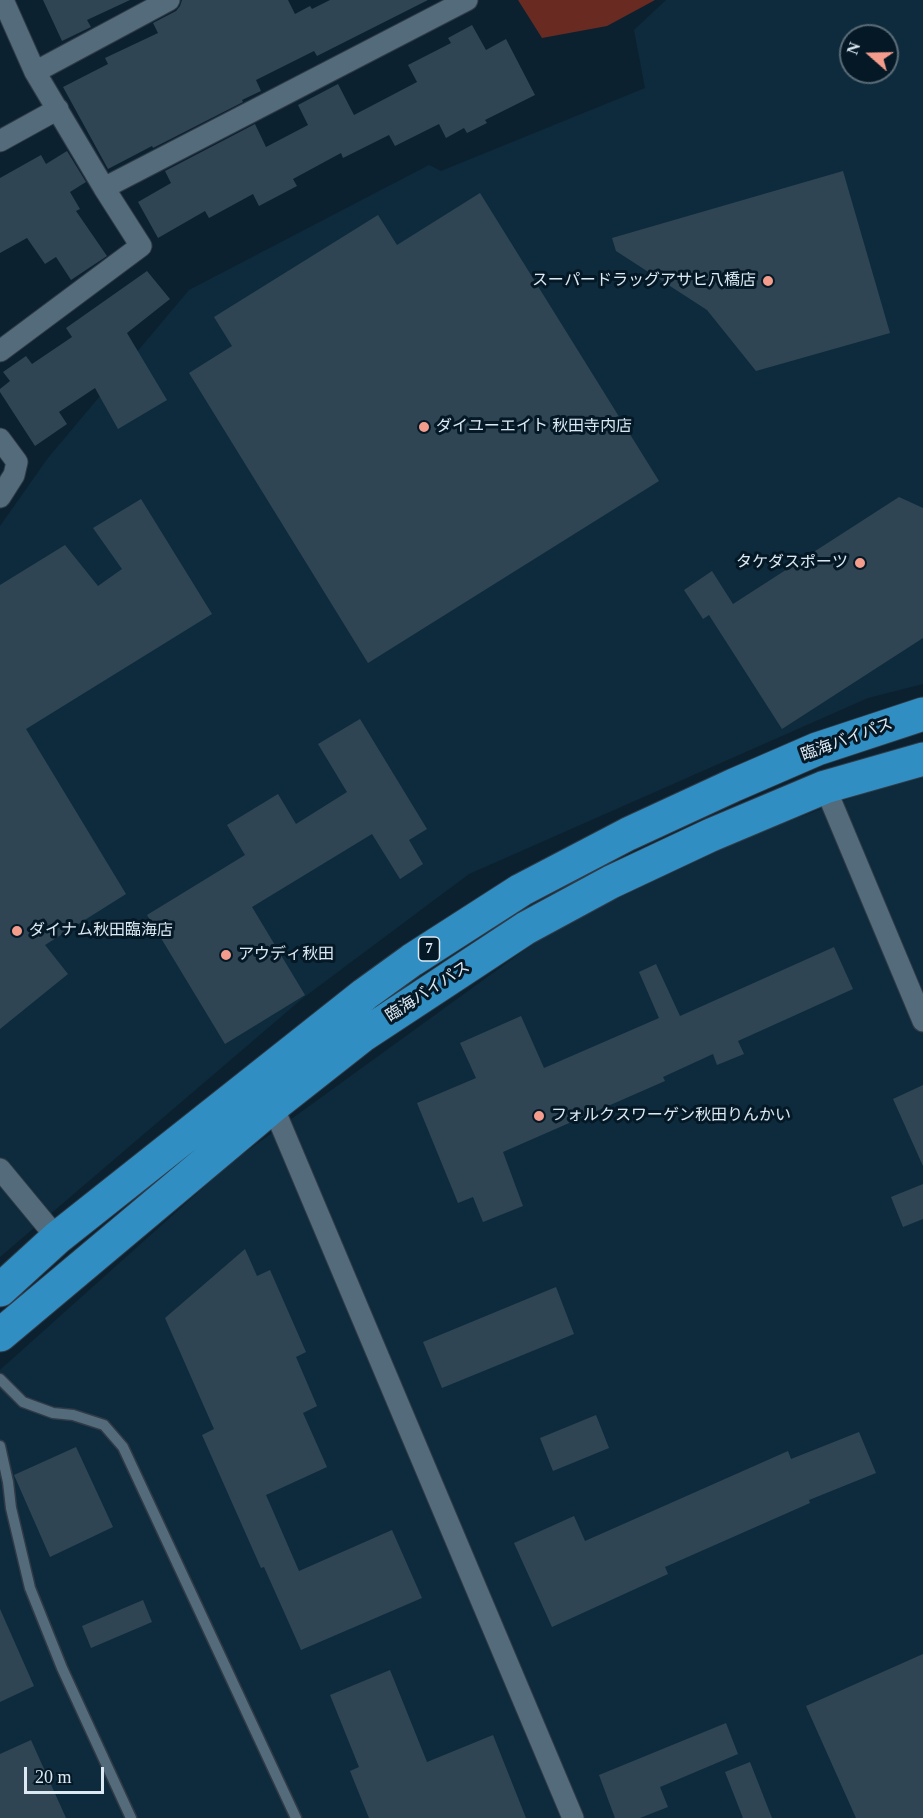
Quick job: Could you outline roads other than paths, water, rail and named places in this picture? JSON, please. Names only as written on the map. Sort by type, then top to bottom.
[{"type":"highway","name":"臨海バイパス","points":[[0,1290],[57,1238],[364,994],[412,960],[521,890],[627,834],[734,785],[817,749],[923,714]]},
{"type":"highway","name":"臨海バイパス","points":[[0,1335],[273,1106],[362,1036],[526,928],[611,882],[701,840],[825,787],[923,759]]},
{"type":"street","points":[[0,351],[141,246],[35,72],[3,0]]},
{"type":"street","points":[[35,72],[169,0]]},
{"type":"street","points":[[104,188],[467,0]]},
{"type":"street","points":[[0,141],[58,109]]},
{"type":"street","points":[[0,439],[17,462],[14,475],[0,496]]},
{"type":"street","points":[[825,787],[923,1021]]},
{"type":"street","points":[[261,1076],[573,1818]]},
{"type":"street","points":[[0,1169],[57,1238]]},
{"type":"lane","points":[[0,1379],[24,1402],[53,1413],[74,1415],[104,1425],[123,1447],[296,1818]]},
{"type":"lane","points":[[0,1446],[11,1508],[30,1588],[62,1668],[131,1818]]},
{"type":"place","name":"スーパードラッグアサヒ八橋店","points":[[768,281]]},
{"type":"place","name":"ダイユーエイト 秋田寺内店","points":[[424,427]]},
{"type":"place","name":"タケダスポーツ","points":[[860,563]]},
{"type":"place","name":"ダイナム秋田臨海店","points":[[17,931]]},
{"type":"place","name":"アウディ秋田","points":[[226,955]]},
{"type":"place","name":"フォルクスワーゲン秋田りんかい","points":[[539,1116]]}]
